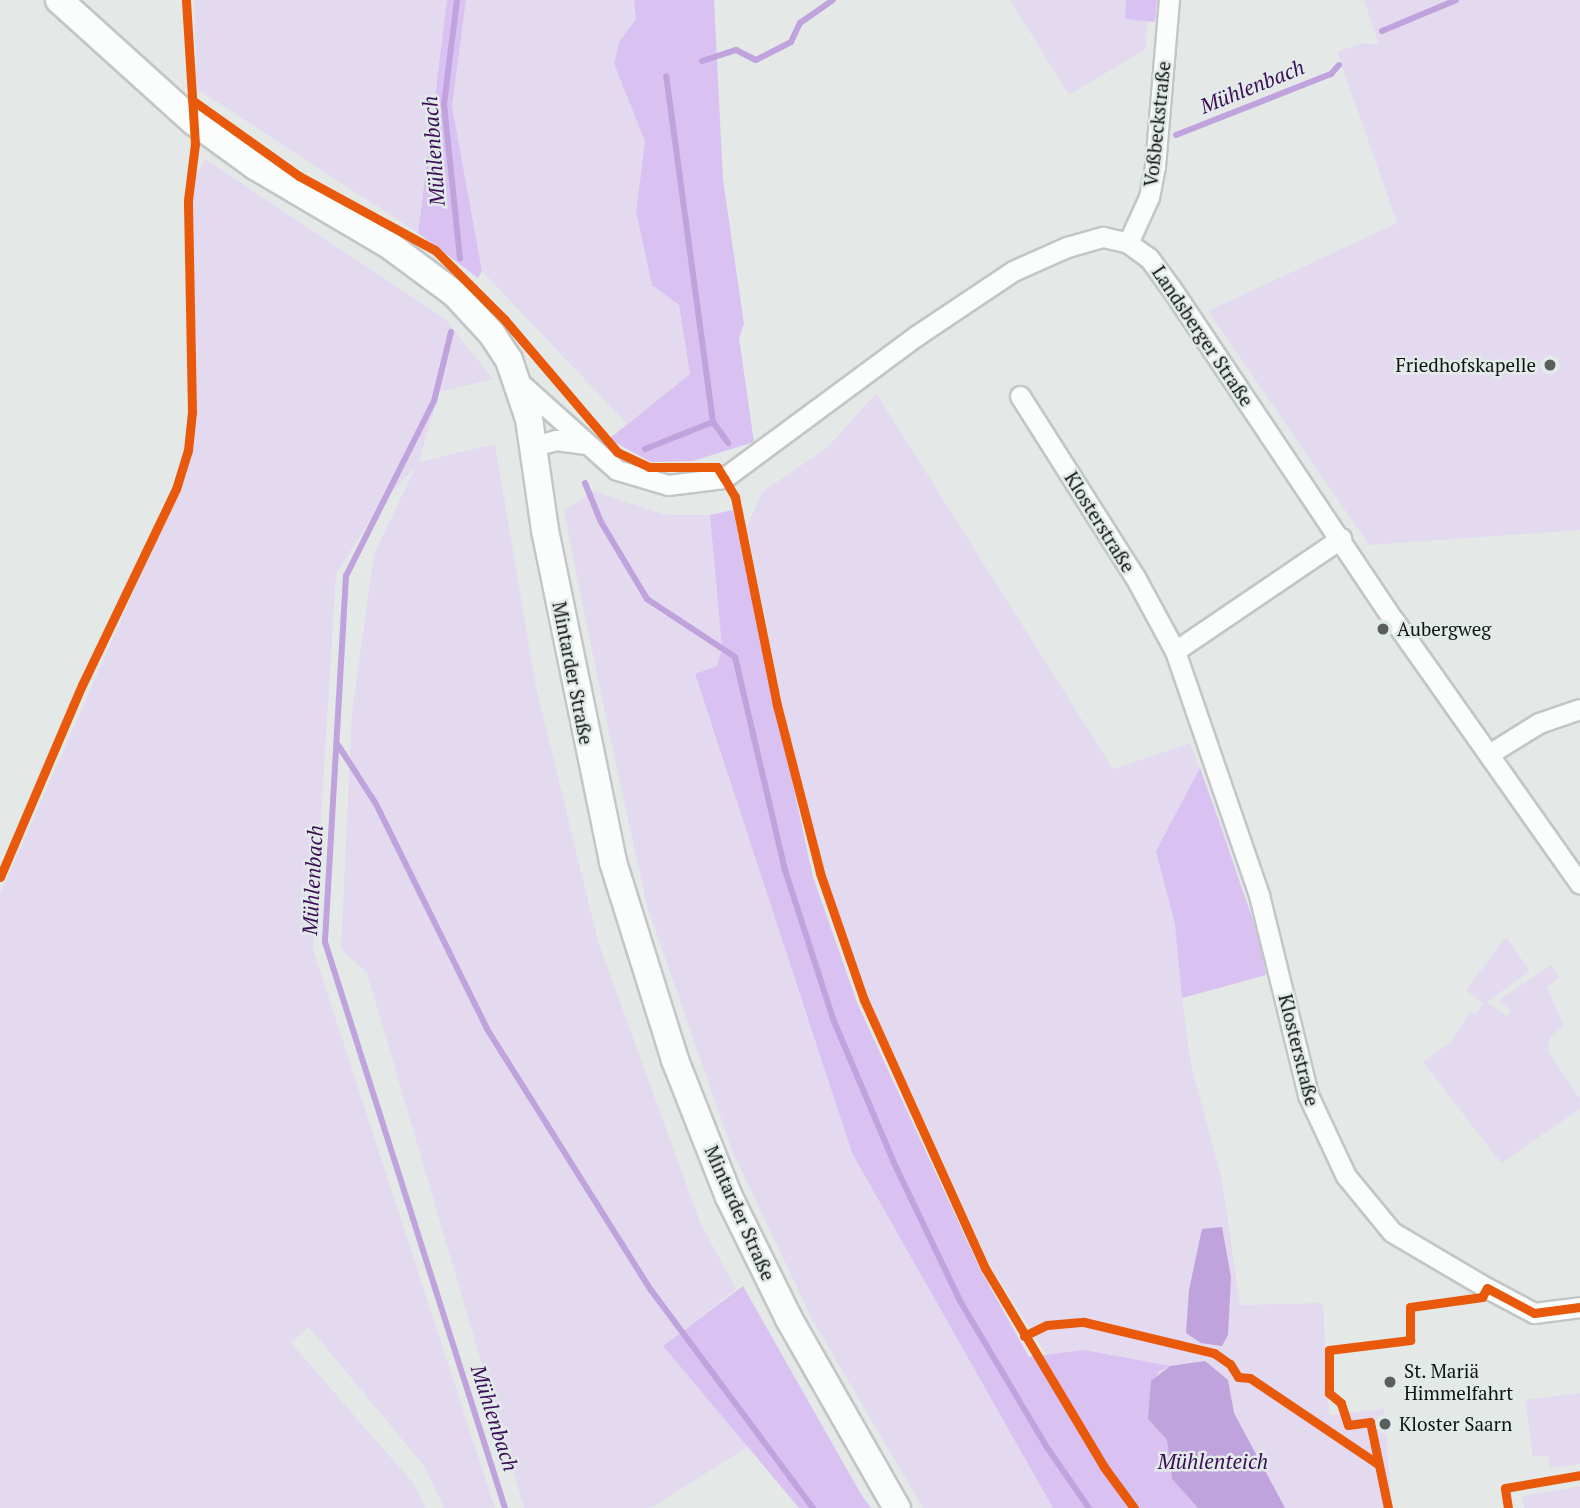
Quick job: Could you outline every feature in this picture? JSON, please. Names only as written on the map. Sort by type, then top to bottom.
[{"type":"main road","name":"Mintarder Straße","points":[[59,0],[193,121],[255,166],[389,245],[454,294],[492,334],[520,383],[534,446],[548,544],[610,849],[675,1060],[729,1197],[789,1319],[897,1508]]},
{"type":"street","name":"Voßbeckstraße","points":[[1128,243],[1149,197],[1155,166],[1169,0]]},
{"type":"street","points":[[520,383],[617,470],[642,480],[692,485],[724,478],[915,335],[1013,271],[1067,247],[1103,237],[1128,243]]},
{"type":"street","name":"Landsberger Straße","points":[[1128,243],[1149,258],[1580,884]]},
{"type":"street","name":"Klosterstraße","points":[[1020,396],[1135,577],[1175,651],[1259,895],[1308,1095],[1346,1176],[1392,1232],[1487,1289],[1534,1313],[1580,1307]]},
{"type":"street","points":[[534,446],[556,440],[586,444]]},
{"type":"street","points":[[1175,651],[1341,538]]},
{"type":"street","points":[[1489,754],[1539,723],[1580,709]]},
{"type":"shaded area","points":[[194,0],[447,0],[418,233],[197,89]]},
{"type":"shaded area","points":[[447,0],[466,0],[452,106],[482,271],[478,278],[418,233]]},
{"type":"shaded area","points":[[466,0],[634,0],[636,19],[619,42],[614,64],[645,141],[636,212],[652,285],[679,305],[690,374],[627,424],[482,271],[452,106]]},
{"type":"shaded area","points":[[634,0],[714,0],[723,180],[744,324],[739,338],[754,442],[693,461],[651,462],[609,439],[690,374],[679,305],[652,285],[636,212],[645,141],[614,64],[619,42],[636,19]]},
{"type":"shaded area","points":[[1010,0],[1126,0],[1125,19],[1147,21],[1146,49],[1069,95]]},
{"type":"shaded area","points":[[1126,0],[1157,0],[1155,22],[1125,19]]},
{"type":"shaded area","points":[[1364,0],[1580,0],[1580,530],[1369,545],[1208,311],[1397,223],[1337,52],[1363,43],[1379,45]]},
{"type":"shaded area","points":[[205,159],[445,319],[493,379],[439,392],[419,462],[495,444],[536,687],[598,941],[700,1222],[736,1289],[663,1346],[749,1446],[651,1508],[524,1508],[367,973],[341,949],[352,712],[374,554],[416,466],[380,505],[336,574],[313,949],[495,1508],[444,1508],[424,1466],[309,1327],[291,1343],[414,1484],[425,1508],[0,1508],[0,894],[187,471],[196,412],[193,201],[196,176]]},
{"type":"shaded area","points":[[876,393],[1113,769],[1190,743],[1227,840],[1266,975],[1182,998],[1191,1065],[1222,1180],[1240,1305],[1323,1303],[1329,1415],[1384,1409],[1392,1508],[1143,1508],[990,1265],[869,999],[824,873],[783,710],[747,527],[762,492],[827,448]]},
{"type":"shaded area","points":[[593,491],[665,515],[710,515],[722,649],[717,666],[695,675],[852,1153],[1053,1508],[923,1508],[813,1321],[733,1153],[647,906],[602,700],[564,511]]},
{"type":"shaded area","points":[[733,510],[813,877],[858,1005],[981,1271],[1029,1357],[1084,1350],[1170,1366],[1158,1372],[1148,1419],[1167,1440],[1172,1479],[1198,1508],[1053,1508],[852,1153],[695,674],[717,666],[722,649],[710,515]]},
{"type":"shaded area","points":[[1200,768],[1260,940],[1266,975],[1182,998],[1175,924],[1156,851]]},
{"type":"shaded area","points":[[1506,937],[1530,971],[1487,1002],[1507,1016],[1511,1010],[1499,1000],[1551,965],[1559,978],[1547,987],[1564,1026],[1550,1037],[1548,1051],[1580,1099],[1580,1109],[1501,1163],[1423,1062],[1451,1042],[1470,1012],[1475,1014],[1483,1004],[1466,990]]},
{"type":"shaded area","points":[[743,1286],[871,1508],[799,1508],[663,1346]]},
{"type":"shaded area","points":[[1580,1393],[1580,1464],[1550,1468],[1548,1456],[1533,1457],[1525,1400]]},
{"type":"shaded area","points":[[1580,1486],[1580,1508],[1524,1508],[1522,1496]]},
{"type":"water","points":[[1222,1227],[1231,1277],[1228,1335],[1222,1346],[1201,1343],[1186,1333],[1189,1290],[1202,1229]]},
{"type":"water","name":"Mühlenteich","points":[[1205,1361],[1228,1380],[1234,1413],[1285,1508],[1198,1508],[1172,1479],[1167,1440],[1148,1419],[1151,1381],[1170,1366]]},
{"type":"waterway","name":"Mühlenbach","points":[[457,0],[444,104],[460,258]]},
{"type":"waterway","points":[[702,61],[736,50],[756,60],[791,42],[800,23],[833,0]]},
{"type":"waterway","name":"Mühlenbach","points":[[1382,31],[1456,0]]},
{"type":"waterway","name":"Mühlenbach","points":[[1176,135],[1331,74],[1339,65]]},
{"type":"waterway","points":[[645,449],[713,422],[666,76]]},
{"type":"waterway","name":"Mühlenbach","points":[[451,332],[434,401],[346,576],[325,942],[505,1508]]},
{"type":"waterway","name":"Mühlenbach","points":[[713,422],[728,443]]},
{"type":"waterway","points":[[585,483],[601,522],[647,599],[735,657],[785,870],[833,1019],[894,1163],[960,1301],[1046,1446],[1089,1508]]},
{"type":"waterway","points":[[338,745],[376,804],[487,1029],[651,1290],[813,1508]]},
{"type":"cycle path","points":[[0,877],[82,685],[176,489],[188,450],[192,412],[188,200],[195,144],[186,0]]},
{"type":"cycle path","points":[[192,100],[299,176],[435,250],[504,319],[617,452],[649,467],[717,467],[735,497],[777,705],[820,873],[864,1000],[985,1268],[1104,1467],[1134,1508]]},
{"type":"cycle path","points":[[1388,1508],[1370,1422],[1348,1425],[1341,1403],[1329,1393],[1329,1350],[1410,1340],[1410,1307],[1482,1297],[1487,1288],[1534,1313],[1580,1307]]},
{"type":"cycle path","points":[[1024,1336],[1047,1325],[1084,1322],[1214,1353],[1230,1364],[1238,1377],[1250,1378],[1378,1464]]},
{"type":"cycle path","points":[[1508,1508],[1505,1488],[1580,1475]]},
{"type":"place","name":"Friedhofskapelle","points":[[1550,365]]},
{"type":"place","name":"Aubergweg","points":[[1383,629]]},
{"type":"place","name":"St. Mariä Himmelfahrt","points":[[1390,1382]]},
{"type":"place","name":"Kloster Saarn","points":[[1385,1424]]}]
